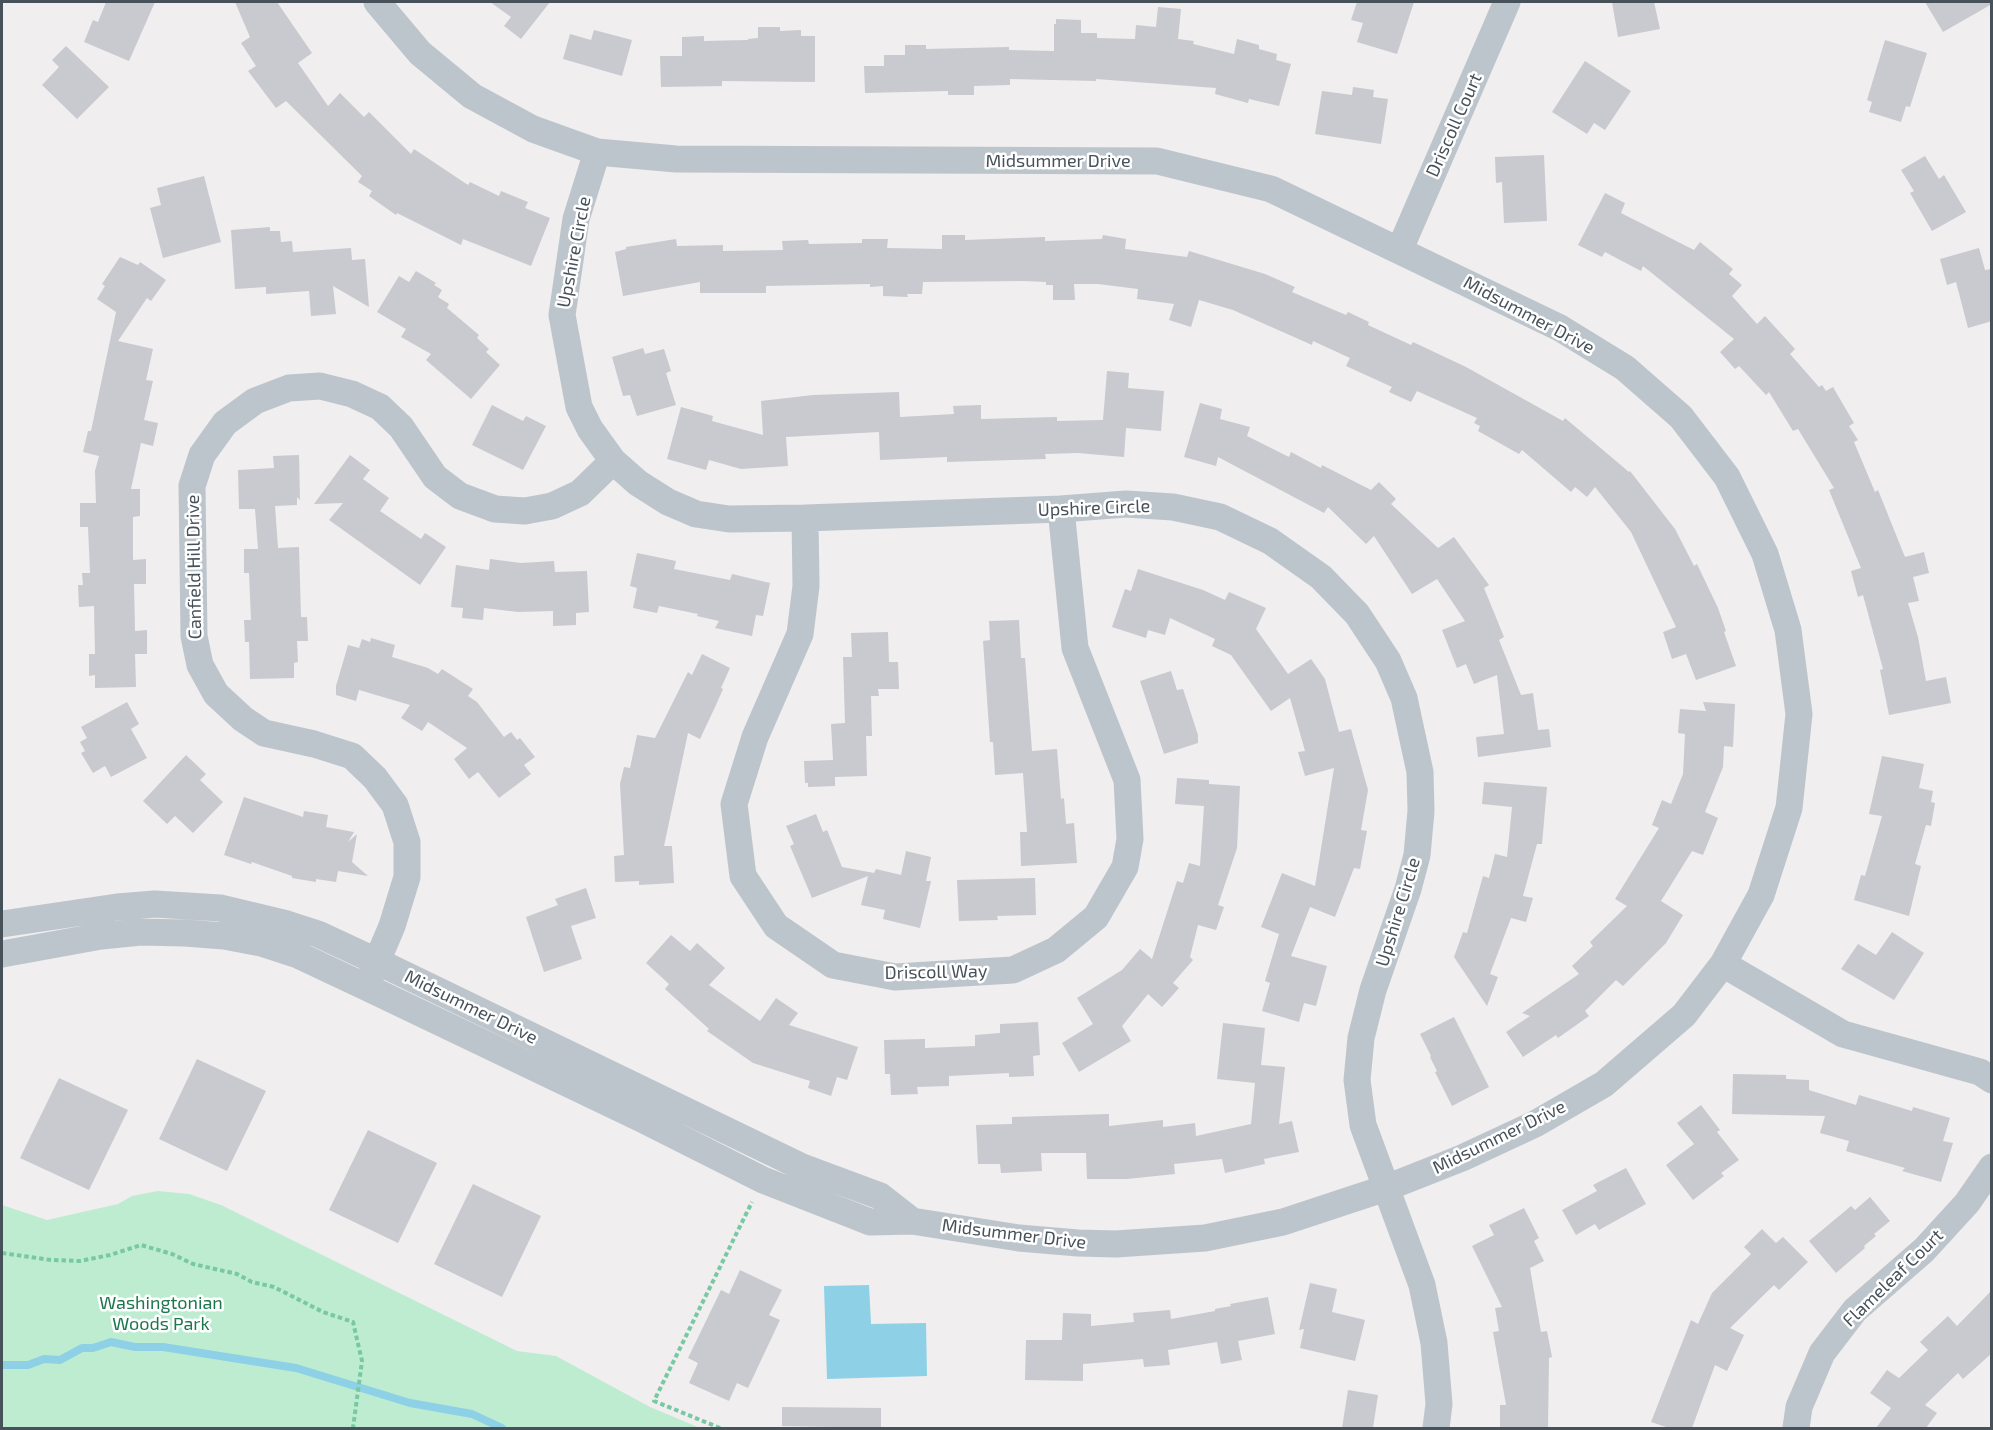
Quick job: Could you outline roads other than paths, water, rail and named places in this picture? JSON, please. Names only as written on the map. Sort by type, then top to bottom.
[{"type":"street","name":"Midsummer Drive","points":[[2,954],[101,936],[141,932],[224,936],[261,944],[298,956],[366,987],[642,1119],[763,1180],[870,1222],[912,1221],[1019,1238],[1078,1243],[1173,1241],[1240,1232],[1283,1222],[1386,1188],[1462,1158],[1534,1124],[1604,1084],[1684,1015],[1723,964],[1761,895],[1789,808],[1799,714],[1788,630],[1765,554],[1727,477],[1682,417],[1625,368],[1560,328],[1400,249],[1271,189],[1157,161],[676,159],[597,152],[533,129],[472,96],[420,53],[377,2]]},
{"type":"street","name":"Driscoll Court","points":[[1400,249],[1507,2]]},
{"type":"street","name":"Upshire Circle","points":[[597,152],[576,219],[561,315],[579,407],[613,461],[638,483],[668,502],[696,514],[729,519],[1061,509],[1126,504],[1173,507],[1220,518],[1270,540],[1321,577],[1357,614],[1388,661],[1404,698],[1413,733],[1420,772],[1421,811],[1417,855],[1373,990],[1361,1038],[1357,1080],[1363,1125],[1422,1286],[1434,1343],[1439,1404],[1436,1428]]},
{"type":"street","name":"Canfield Hill Drive","points":[[366,987],[392,926],[407,877],[407,842],[395,805],[375,778],[352,756],[314,744],[264,733],[243,719],[216,694],[200,665],[194,636],[192,486],[202,455],[225,423],[255,401],[289,388],[320,386],[352,394],[380,407],[401,427],[435,477],[460,496],[495,509],[525,511],[552,506],[580,493],[613,461]]},
{"type":"street","name":"Driscoll Way","points":[[805,518],[806,586],[800,634],[755,737],[734,804],[743,876],[776,926],[833,965],[895,977],[1013,970],[1056,950],[1096,917],[1125,867],[1130,839],[1127,780],[1075,648],[1061,509]]},
{"type":"street","name":"Midsummer Drive","points":[[2,924],[117,907],[186,905],[220,908],[318,934],[802,1167],[880,1196],[912,1221]]},
{"type":"street","points":[[1723,964],[1843,1034],[1980,1072],[1992,1080]]},
{"type":"street","name":"Flameleaf Court","points":[[1796,1428],[1799,1407],[1822,1353],[1855,1310],[1924,1250],[1967,1203],[1992,1167]]},
{"type":"water","points":[[869,1285],[871,1324],[926,1323],[927,1376],[827,1379],[824,1286]]},
{"type":"waterway","points":[[2,1365],[28,1365],[44,1359],[60,1360],[82,1348],[93,1348],[111,1342],[135,1347],[163,1347],[296,1368],[410,1403],[472,1414],[502,1428]]},
{"type":"park label","name":"Washingtonian Woods Park","points":[[161,1313]]}]
